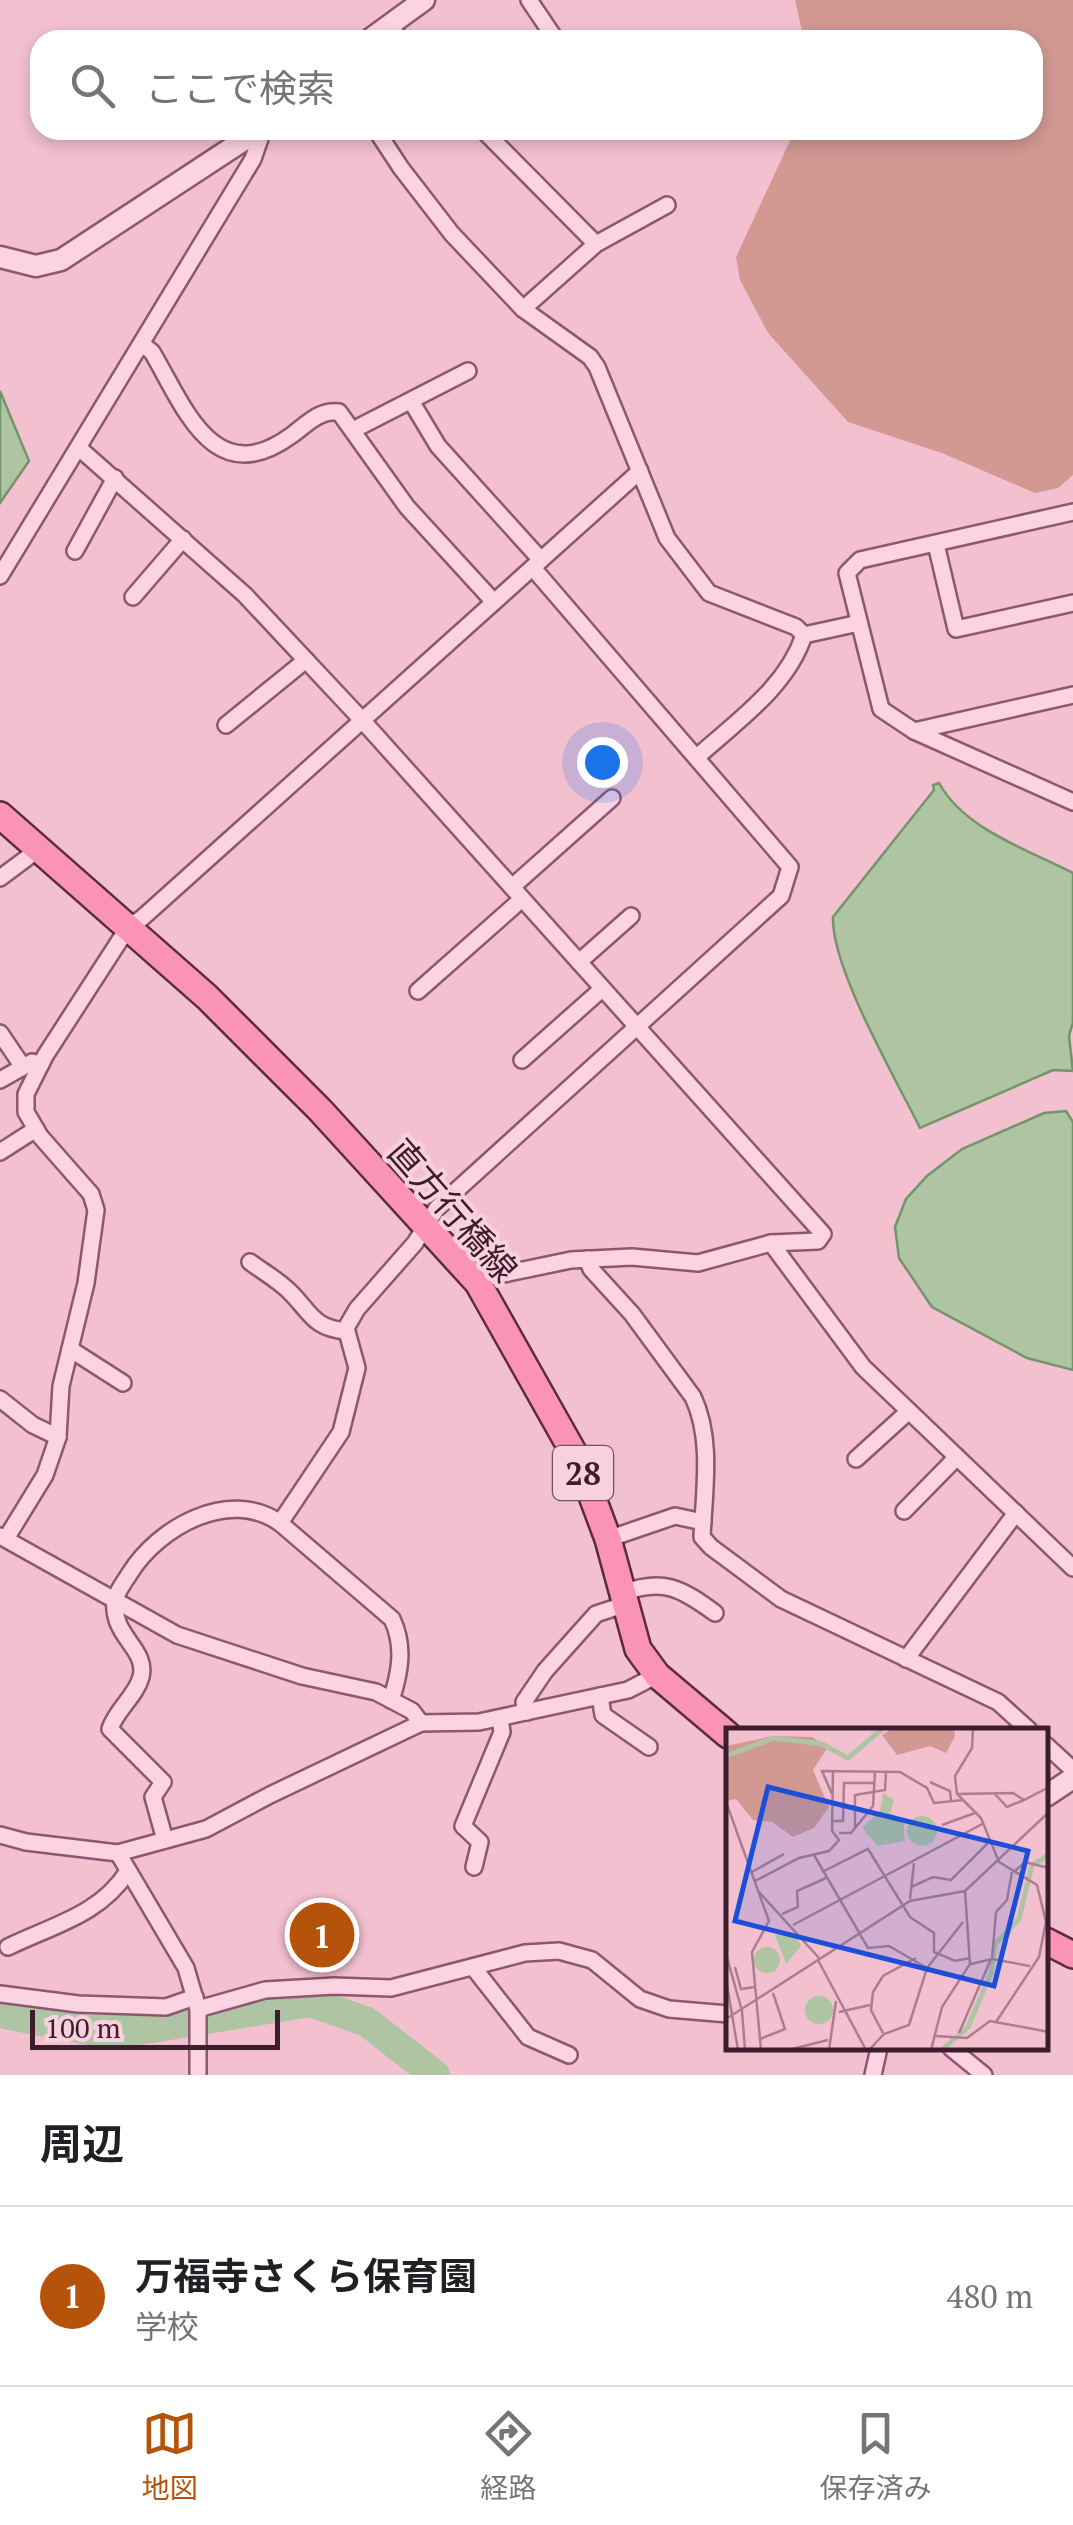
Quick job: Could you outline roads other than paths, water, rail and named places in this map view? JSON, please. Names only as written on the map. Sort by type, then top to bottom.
[{"type":"main road","name":"直方行橋線","points":[[0,816],[208,997],[308,1098],[478,1283],[580,1464],[608,1539],[638,1649],[658,1675],[726,1734]]},
{"type":"street","points":[[396,30],[424,0]]},
{"type":"street","points":[[529,0],[545,30]]},
{"type":"street","points":[[0,257],[36,266],[61,260],[246,140]]},
{"type":"street","points":[[0,576],[253,158],[258,140]]},
{"type":"street","points":[[382,140],[452,234],[524,309],[597,366],[667,538],[710,593],[796,627],[804,634]]},
{"type":"street","points":[[492,140],[596,244]]},
{"type":"street","points":[[524,309],[596,244],[667,205]]},
{"type":"street","points":[[142,344],[152,352],[207,442],[225,450],[255,454],[270,451],[325,411],[340,412],[406,507],[494,602]]},
{"type":"street","points":[[353,430],[468,372]]},
{"type":"street","points":[[280,1523],[341,1432],[356,1368],[346,1331],[357,1309],[416,1242],[437,1208],[781,896],[790,867],[438,446],[411,400]]},
{"type":"street","points":[[79,448],[245,595],[823,1234],[818,1241],[772,1243],[698,1263],[588,1259],[494,1276],[478,1283]]},
{"type":"street","points":[[421,1722],[412,1710],[376,1692],[302,1676],[177,1634],[3,1537],[45,1475],[58,1437],[62,1386],[86,1282],[96,1210],[91,1194],[36,1129],[26,1112],[26,1094],[129,926],[640,471]]},
{"type":"street","points":[[76,551],[116,478]]},
{"type":"street","points":[[1073,512],[860,560],[847,573],[881,709],[914,731],[1073,802]]},
{"type":"street","points":[[133,597],[183,539]]},
{"type":"street","points":[[936,544],[956,629],[1073,603]]},
{"type":"street","points":[[804,634],[859,622]]},
{"type":"street","points":[[697,757],[763,698],[796,660],[804,634]]},
{"type":"street","points":[[226,725],[306,660]]},
{"type":"street","points":[[914,731],[1073,694]]},
{"type":"street","points":[[418,991],[612,798]]},
{"type":"street","points":[[0,878],[39,849]]},
{"type":"street","points":[[578,962],[632,916]]},
{"type":"street","points":[[522,1060],[602,989]]},
{"type":"street","points":[[0,1032],[23,1067]]},
{"type":"street","points":[[0,1080],[32,1062],[41,1064]]},
{"type":"street","points":[[0,1152],[36,1129]]},
{"type":"street","points":[[772,1243],[863,1367],[1073,1568]]},
{"type":"street","points":[[588,1259],[591,1269],[632,1314],[700,1412],[705,1430],[702,1537],[711,1547],[782,1600],[998,1702],[1027,1728]]},
{"type":"street","points":[[250,1262],[290,1292],[307,1316],[331,1330],[346,1331]]},
{"type":"street","points":[[70,1350],[123,1383]]},
{"type":"street","points":[[0,1399],[33,1425],[58,1437]]},
{"type":"street","points":[[856,1458],[909,1411]]},
{"type":"street","points":[[904,1511],[957,1457]]},
{"type":"street","points":[[166,1840],[152,1797],[162,1782],[110,1730],[142,1675],[140,1656],[119,1628],[116,1600],[141,1555],[161,1536],[219,1511],[268,1514],[392,1620],[398,1631],[401,1663],[391,1700]]},
{"type":"street","points":[[906,1659],[1016,1514]]},
{"type":"street","points":[[608,1539],[675,1516],[703,1522]]},
{"type":"street","points":[[527,1712],[524,1702],[545,1671],[596,1614],[650,1583],[690,1594],[714,1613]]},
{"type":"street","points":[[0,1835],[118,1854],[206,1830],[270,1794],[421,1722],[500,1718],[628,1690],[658,1675]]},
{"type":"street","points":[[600,1696],[603,1715],[649,1747]]},
{"type":"street","points":[[474,1867],[480,1842],[464,1826],[502,1732],[500,1718]]},
{"type":"street","points":[[1048,1746],[1073,1774],[1048,1794]]},
{"type":"street","points":[[118,1854],[186,1968],[196,2003],[198,2075]]},
{"type":"street","points":[[8,1948],[97,1906],[118,1887],[128,1870]]},
{"type":"street","points":[[0,1994],[78,2004],[166,2007],[265,1990],[391,1988],[525,1954],[558,1951],[592,1960],[640,1999],[669,2009],[726,2014]]},
{"type":"street","points":[[472,1967],[528,2037],[569,2055]]},
{"type":"street","points":[[874,2075],[879,2050]]},
{"type":"street","points":[[953,2050],[984,2075]]},
{"type":"waterway","points":[[0,2013],[87,2030],[139,2030],[311,2002],[367,2022],[435,2075]]},
{"type":"place","name":"万福寺さくら保育園","points":[[322,1935]]}]
